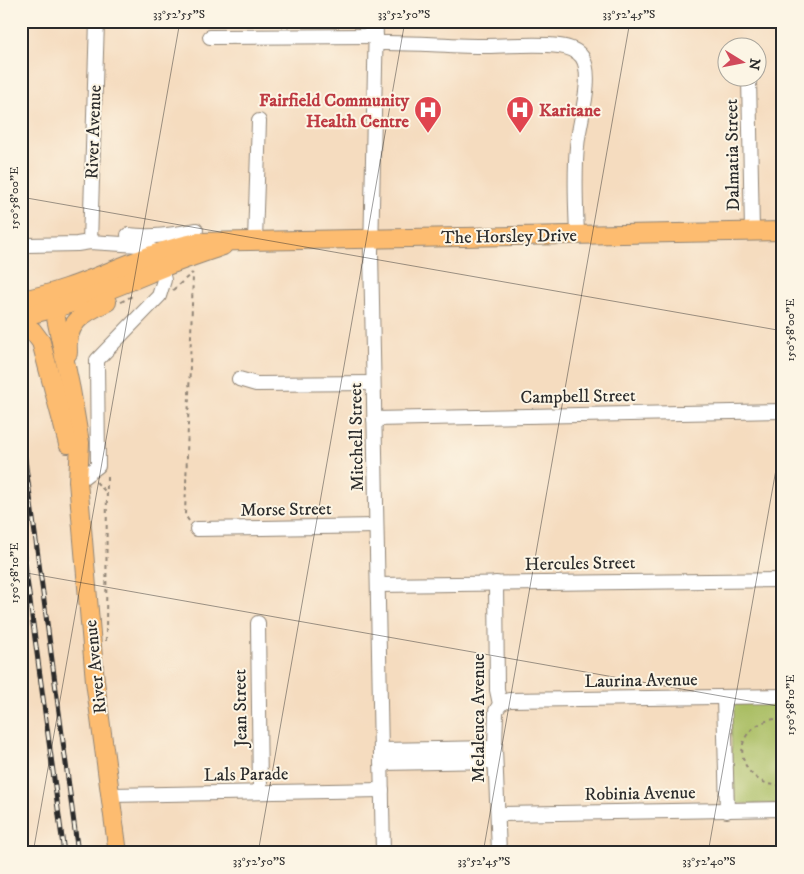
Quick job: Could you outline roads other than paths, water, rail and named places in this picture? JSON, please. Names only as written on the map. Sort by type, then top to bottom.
[{"type":"main road","name":"The Horsley Drive","points":[[47,303],[94,296],[198,242],[783,231]]},
{"type":"main road","name":"The Horsley Drive","points":[[23,313],[98,277],[156,265]]},
{"type":"main road","points":[[71,390],[67,346],[68,335],[73,325],[91,309],[134,287],[156,265]]},
{"type":"main road","name":"River Avenue","points":[[47,303],[71,390],[80,443],[78,481],[95,681],[118,853]]},
{"type":"main road","name":"River Avenue","points":[[47,303],[68,444],[78,481]]},
{"type":"main road","points":[[23,313],[41,342],[68,444]]},
{"type":"street","name":"River Avenue","points":[[90,238],[96,21]]},
{"type":"street","name":"Mitchell Street","points":[[376,21],[371,238],[383,853]]},
{"type":"street","points":[[210,37],[376,40],[484,46],[559,46],[572,49],[582,58],[586,74],[586,90],[577,147],[575,196],[577,235]]},
{"type":"street","name":"Dalmatia Street","points":[[749,88],[752,231]]},
{"type":"street","points":[[255,240],[259,120]]},
{"type":"street","points":[[28,245],[77,244],[90,238],[126,235],[149,237],[173,235],[196,230]]},
{"type":"street","points":[[78,481],[98,466],[97,360],[159,296],[164,280],[156,265],[139,245],[90,238]]},
{"type":"street","points":[[239,379],[256,384],[373,382]]},
{"type":"street","name":"Campbell Street","points":[[374,419],[783,411]]},
{"type":"street","name":"Morse Street","points":[[197,530],[376,526]]},
{"type":"street","name":"Hercules Street","points":[[378,585],[783,580]]},
{"type":"street","name":"Melaleuca Avenue","points":[[496,583],[497,690],[500,704],[496,711],[495,754],[498,853]]},
{"type":"street","name":"Jean Street","points":[[258,623],[260,792]]},
{"type":"street","name":"Laurina Avenue","points":[[500,704],[509,700],[783,696]]},
{"type":"street","points":[[724,697],[727,811]]},
{"type":"street","points":[[381,757],[495,754]]},
{"type":"street","name":"Lals Parade","points":[[111,796],[382,790]]},
{"type":"street","name":"Robinia Avenue","points":[[498,814],[783,809]]},
{"type":"railway","points":[[21,430],[78,853]]},
{"type":"railway","points":[[21,535],[64,853]]},
{"type":"place","name":"Fairfield Community Health Centre","points":[[428,134]]},
{"type":"place","name":"Karitane","points":[[520,134]]}]
